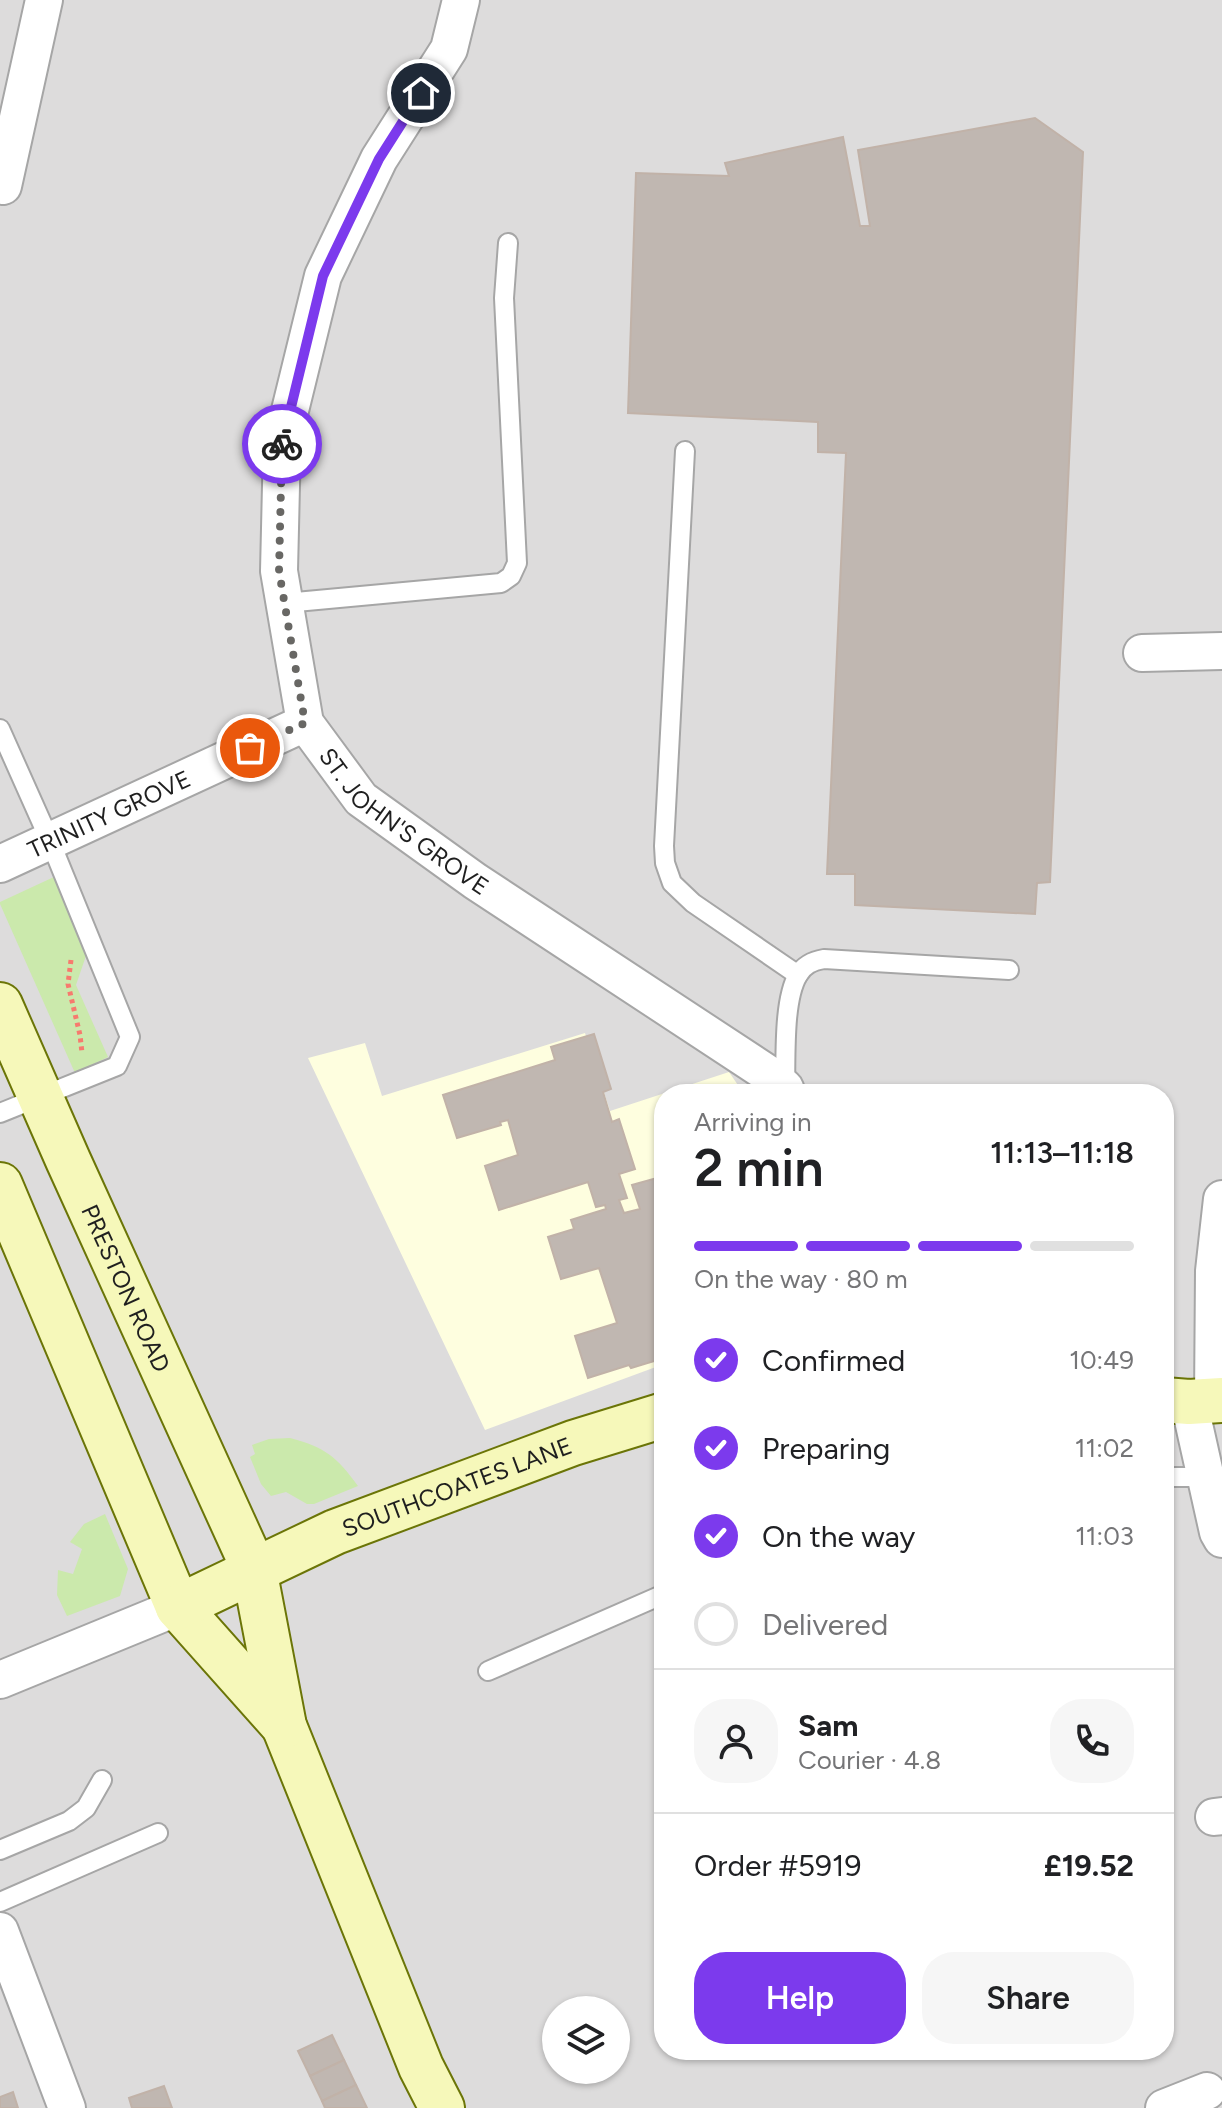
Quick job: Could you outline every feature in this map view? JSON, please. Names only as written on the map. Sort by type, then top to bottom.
[{"type":"street","points":[[3,186],[44,0]]},
{"type":"street","name":"ST. JOHN'S GROVE","points":[[461,0],[449,49],[379,159],[323,276],[282,443],[279,571],[305,723],[361,799],[475,881],[770,1075],[779,1084]]},
{"type":"street","points":[[1142,653],[1222,651]]},
{"type":"street","name":"TRINITY GROVE","points":[[0,864],[305,723]]},
{"type":"street","name":"PRESTON ROAD","points":[[0,1005],[254,1569]]},
{"type":"street","points":[[0,1185],[178,1607],[284,1726]]},
{"type":"street","points":[[1222,1199],[1197,1401],[1205,1477],[1222,1539]]},
{"type":"street","name":"SOUTHCOATES LANE","points":[[178,1607],[335,1532],[573,1443],[654,1418]]},
{"type":"street","points":[[254,1569],[284,1726],[421,2067],[442,2108]]},
{"type":"street","points":[[0,1680],[178,1607]]},
{"type":"street","points":[[0,1931],[67,2108]]},
{"type":"street","points":[[1164,2108],[1207,2091]]},
{"type":"lane","points":[[285,603],[501,583],[511,576],[517,563],[504,298],[508,243]]},
{"type":"lane","points":[[685,451],[665,863],[672,883],[693,903],[798,975]]},
{"type":"lane","points":[[0,729],[50,841],[130,1037],[117,1066],[0,1113]]},
{"type":"lane","points":[[786,1084],[789,1000],[798,975],[809,962],[824,959],[1009,970]]},
{"type":"lane","points":[[1174,1477],[1205,1477]]},
{"type":"lane","points":[[488,1671],[654,1598]]},
{"type":"lane","points":[[0,1850],[69,1821],[86,1808],[102,1780]]},
{"type":"lane","points":[[0,1902],[158,1833]]},
{"type":"path","points":[[72,952],[68,984],[80,1035],[84,1080]]},
{"type":"shaded area","points":[[0,0],[1222,0],[1222,2108],[0,2108]]},
{"type":"shaded area","points":[[585,1033],[610,1111],[654,1097],[654,1368],[485,1430],[308,1058],[365,1043],[382,1096]]},
{"type":"shaded area","points":[[729,1072],[737,1084],[692,1084]]},
{"type":"green space","points":[[56,876],[88,950],[76,985],[108,1057],[75,1073],[0,904]]},
{"type":"green space","points":[[290,1438],[329,1454],[358,1486],[314,1504],[307,1504],[286,1492],[271,1496],[261,1484],[250,1457],[255,1454],[252,1445],[269,1439]]},
{"type":"green space","points":[[105,1514],[128,1569],[120,1596],[67,1616],[57,1595],[58,1570],[73,1574],[82,1549],[70,1542],[84,1524]]},
{"type":"building","points":[[1035,118],[1083,152],[1050,882],[1037,883],[1035,914],[855,905],[855,874],[827,874],[846,453],[818,452],[818,422],[628,413],[636,173],[729,176],[725,163],[843,137],[860,226],[870,226],[858,150]]},
{"type":"building","points":[[594,1034],[611,1089],[603,1092],[612,1122],[619,1119],[635,1169],[619,1174],[627,1198],[619,1200],[624,1213],[640,1209],[632,1185],[654,1179],[654,1361],[588,1378],[575,1336],[617,1323],[599,1268],[561,1279],[548,1237],[574,1229],[571,1220],[606,1209],[605,1205],[596,1207],[588,1182],[499,1210],[485,1166],[518,1155],[508,1120],[457,1138],[443,1095],[555,1060],[551,1047]]},
{"type":"building","points":[[332,2035],[344,2060],[310,2076],[298,2051]]},
{"type":"building","points":[[344,2060],[356,2085],[322,2101],[310,2076]]},
{"type":"building","points":[[356,2085],[367,2108],[325,2108],[322,2101]]},
{"type":"building","points":[[164,2086],[172,2108],[132,2108],[129,2098]]},
{"type":"building","points":[[13,2092],[18,2108],[0,2108],[0,2097]]},
{"type":"way so far","points":[[250,748],[305,723],[279,571],[282,444]]},
{"type":"route","points":[[282,444],[323,276],[379,159],[421,93]]}]
